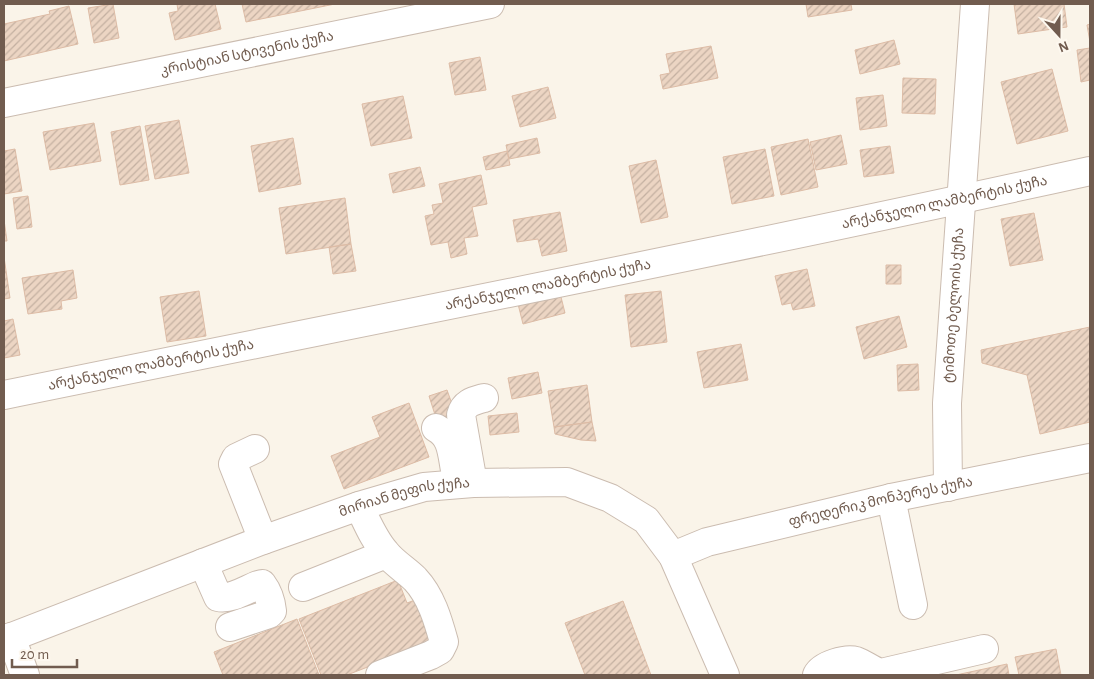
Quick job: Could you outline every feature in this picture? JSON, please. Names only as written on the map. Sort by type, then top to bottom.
[{"type":"street","name":"კრისტიან სტივენის ქუჩა","points":[[4,103],[490,4]]},
{"type":"street","name":"ტიმოთე ბელოის ქუჩა","points":[[948,487],[948,403],[975,4]]},
{"type":"street","name":"არქანჯელო ლამბერტის ქუჩა","points":[[4,395],[538,288],[1090,171]]},
{"type":"street","points":[[465,484],[461,415],[463,408],[467,404],[484,398]]},
{"type":"street","points":[[436,428],[442,431],[450,444],[465,484]]},
{"type":"street","points":[[255,449],[236,458],[233,464],[263,540]]},
{"type":"street","name":"ფრედერიკ მონპერეს ქუჩა","points":[[673,556],[707,542],[890,498],[1090,458]]},
{"type":"street","name":"მირიან მეფის ქუჩა","points":[[7,639],[263,540],[360,506],[424,488],[465,484],[567,482],[610,498],[646,520],[673,556],[725,675]]},
{"type":"street","points":[[890,498],[912,605]]},
{"type":"street","points":[[360,506],[372,533],[386,554],[416,579],[426,594],[434,611],[444,642],[440,650],[431,655],[380,675]]},
{"type":"street","points":[[303,587],[386,554]]},
{"type":"street","points":[[203,563],[218,597],[230,597],[262,584],[265,588],[272,611],[269,614],[230,627]]},
{"type":"street","points":[[7,639],[25,675]]},
{"type":"street","points":[[817,675],[826,666],[849,660],[855,660],[875,672],[881,673],[984,649]]},
{"type":"building","points":[[113,4],[119,38],[94,43],[88,8]]},
{"type":"building","points":[[177,4],[215,4],[221,29],[175,40],[169,13],[178,11]]},
{"type":"building","points":[[242,4],[335,4],[246,22]]},
{"type":"building","points":[[806,4],[851,4],[852,10],[808,17]]},
{"type":"building","points":[[1014,4],[1064,4],[1067,27],[1018,34]]},
{"type":"building","points":[[69,6],[78,44],[4,61],[4,24],[50,14],[49,11]]},
{"type":"building","points":[[1090,24],[1090,42],[1087,25]]},
{"type":"building","points":[[894,40],[900,64],[860,74],[855,50]]},
{"type":"building","points":[[711,46],[718,78],[663,89],[660,75],[670,73],[666,54]]},
{"type":"building","points":[[1090,48],[1090,80],[1081,82],[1077,50]]},
{"type":"building","points":[[480,57],[486,90],[455,95],[449,63]]},
{"type":"building","points":[[1052,69],[1068,131],[1017,144],[1001,82]]},
{"type":"building","points":[[903,78],[936,79],[935,114],[902,113]]},
{"type":"building","points":[[548,87],[556,118],[520,127],[512,96]]},
{"type":"building","points":[[883,95],[887,126],[860,130],[856,98]]},
{"type":"building","points":[[403,96],[412,138],[371,146],[362,104]]},
{"type":"building","points":[[179,120],[189,173],[155,179],[145,126]]},
{"type":"building","points":[[94,123],[101,161],[50,170],[43,132]]},
{"type":"building","points":[[140,126],[149,180],[120,185],[111,132]]},
{"type":"building","points":[[841,135],[847,164],[816,170],[810,142]]},
{"type":"building","points":[[293,138],[301,184],[259,192],[251,146]]},
{"type":"building","points":[[537,138],[540,153],[509,159],[506,145]]},
{"type":"building","points":[[808,139],[818,187],[781,195],[771,147]]},
{"type":"building","points":[[890,146],[894,173],[864,177],[860,150]]},
{"type":"building","points":[[15,149],[22,191],[4,194],[4,151]]},
{"type":"building","points":[[765,149],[774,196],[732,204],[723,157]]},
{"type":"building","points":[[507,151],[510,165],[486,170],[483,157]]},
{"type":"building","points":[[656,160],[668,217],[641,223],[629,166]]},
{"type":"building","points":[[420,167],[425,186],[393,193],[389,174]]},
{"type":"building","points":[[481,175],[487,204],[472,207],[478,236],[464,238],[467,254],[451,258],[448,242],[431,245],[425,216],[434,214],[432,205],[443,203],[439,184]]},
{"type":"building","points":[[28,196],[32,227],[17,229],[13,198]]},
{"type":"building","points":[[345,198],[351,244],[286,254],[279,208]]},
{"type":"building","points":[[560,212],[567,251],[542,256],[538,239],[517,242],[513,220]]},
{"type":"building","points":[[1034,213],[1043,260],[1010,266],[1001,219]]},
{"type":"building","points":[[4,220],[7,241],[4,241]]},
{"type":"building","points":[[351,244],[356,271],[333,274],[329,247]]},
{"type":"building","points":[[4,257],[10,298],[4,299]]},
{"type":"building","points":[[886,265],[901,265],[901,284],[886,284]]},
{"type":"building","points":[[807,269],[815,306],[793,310],[791,303],[782,305],[775,276]]},
{"type":"building","points":[[73,270],[77,298],[61,301],[62,309],[28,314],[22,278]]},
{"type":"building","points":[[559,289],[565,313],[523,324],[517,300]]},
{"type":"building","points":[[199,291],[206,336],[167,342],[160,297]]},
{"type":"building","points":[[661,291],[667,342],[631,347],[625,295]]},
{"type":"building","points":[[899,316],[907,347],[864,359],[856,327]]},
{"type":"building","points":[[13,319],[20,355],[4,358],[4,321]]},
{"type":"building","points":[[1090,327],[1090,422],[1040,434],[1027,375],[982,363],[981,350]]},
{"type":"building","points":[[741,344],[748,380],[704,388],[697,352]]},
{"type":"building","points":[[918,364],[919,390],[898,391],[897,365]]},
{"type":"building","points":[[538,372],[542,393],[512,399],[508,378]]},
{"type":"building","points":[[587,385],[592,422],[554,427],[548,391]]},
{"type":"building","points":[[447,390],[456,415],[437,421],[429,396]]},
{"type":"building","points":[[409,403],[429,457],[344,489],[331,456],[380,437],[372,417]]},
{"type":"building","points":[[517,413],[519,432],[490,435],[488,416]]},
{"type":"building","points":[[592,422],[596,441],[581,440],[555,434],[554,427]]},
{"type":"building","points":[[398,580],[407,603],[415,600],[432,642],[347,675],[321,675],[299,619]]},
{"type":"building","points":[[623,601],[651,675],[585,675],[565,623]]},
{"type":"building","points":[[297,619],[319,675],[223,675],[214,652]]},
{"type":"building","points":[[1056,649],[1061,675],[1019,675],[1015,657]]},
{"type":"building","points":[[1007,664],[1009,675],[956,675]]}]
